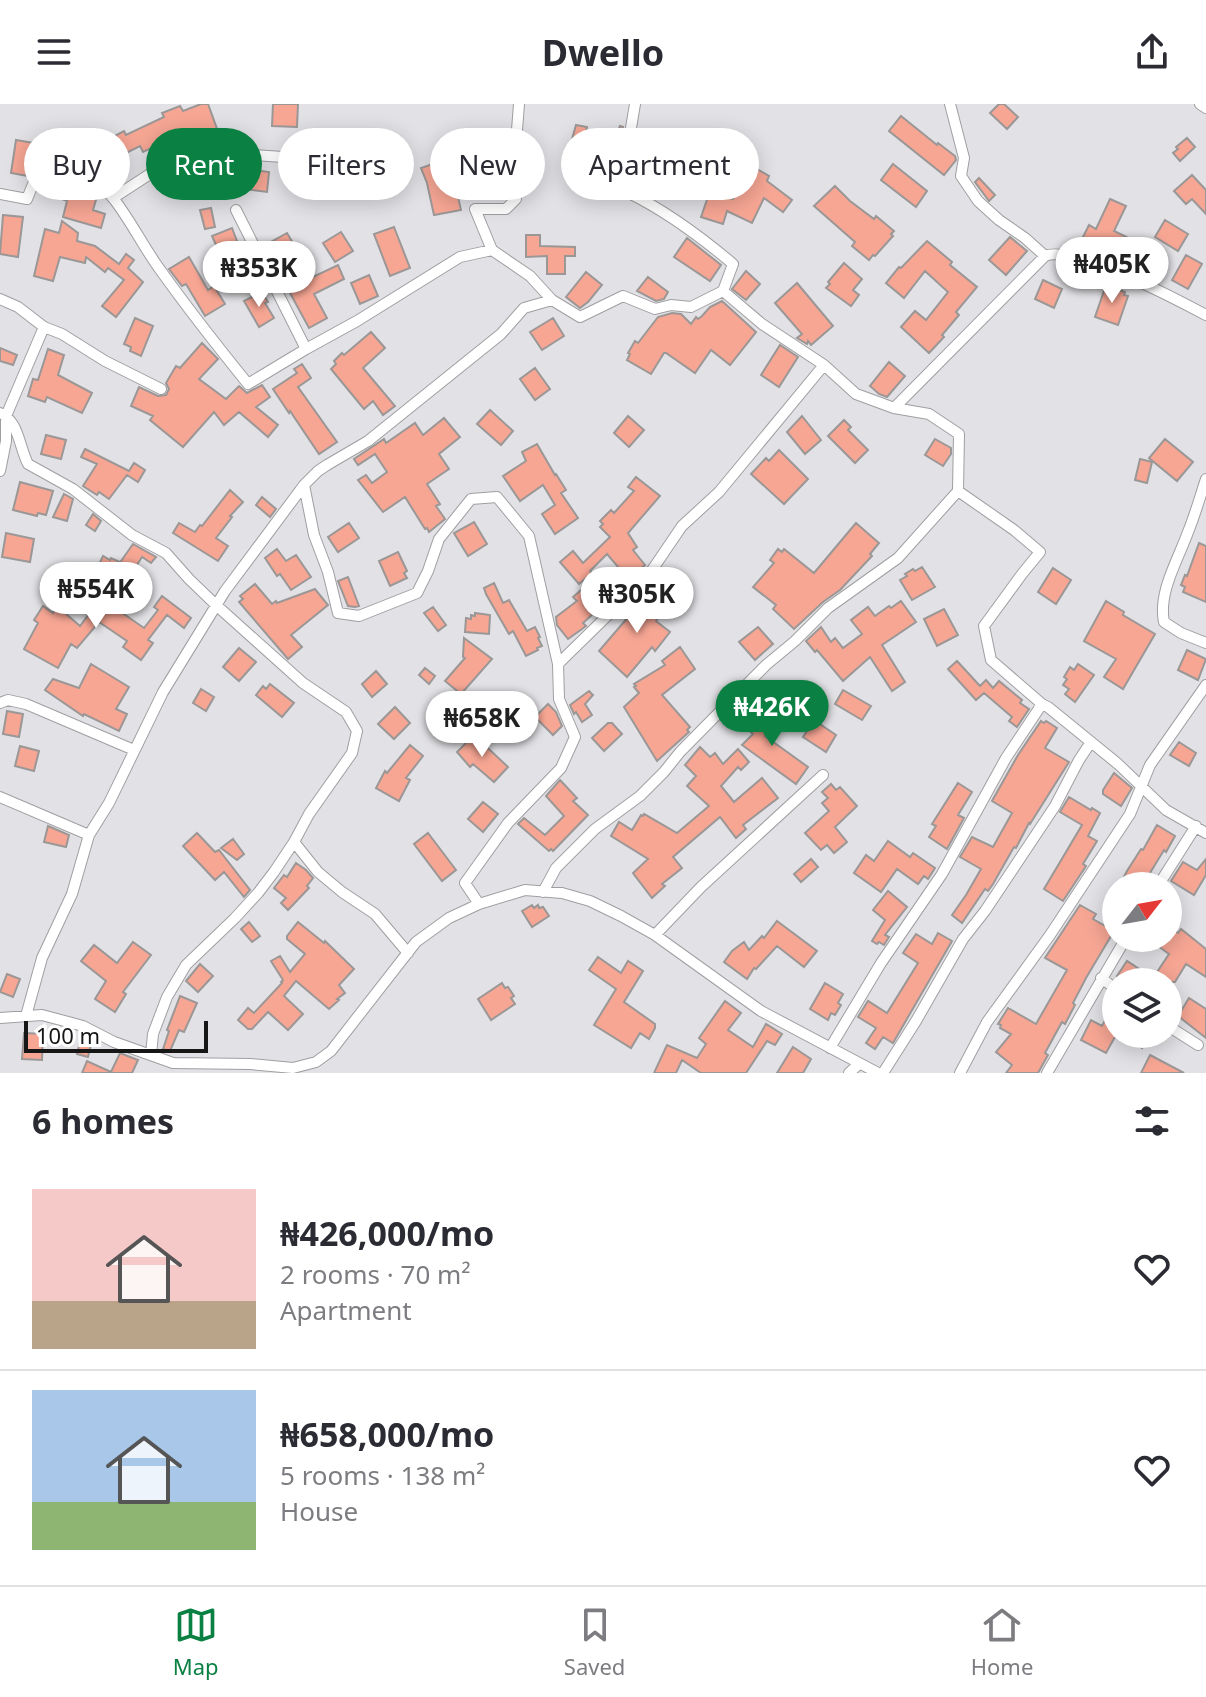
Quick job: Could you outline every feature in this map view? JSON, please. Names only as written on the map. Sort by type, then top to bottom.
[{"type":"street","points":[[519,104],[514,169],[516,199],[506,209],[475,209],[492,250],[530,276],[552,300],[580,317],[623,296],[655,309],[671,305],[691,307],[723,291],[733,264],[701,237],[629,193],[623,176],[635,104]]},
{"type":"street","points":[[950,104],[964,158],[961,176],[978,201],[1045,256]]},
{"type":"street","points":[[1200,104],[1206,108]]},
{"type":"street","points":[[130,187],[150,174],[193,162],[238,154],[278,157]]},
{"type":"street","points":[[0,194],[24,198]]},
{"type":"street","points":[[115,200],[162,273],[248,384],[460,257],[492,250]]},
{"type":"street","points":[[236,210],[306,349]]},
{"type":"street","points":[[894,408],[1045,256],[1054,252],[1084,259],[1178,299],[1206,315]]},
{"type":"street","points":[[543,892],[556,868],[595,829],[640,796],[766,665],[828,608],[898,558],[958,491],[959,434],[929,414],[894,408],[856,394],[824,365],[762,324],[723,291]]},
{"type":"street","points":[[0,299],[18,307],[44,327],[161,389]]},
{"type":"street","points":[[26,1016],[42,958],[72,894],[89,835],[109,803],[163,692],[216,605],[254,552],[318,471],[368,441],[501,334],[524,308],[552,300]]},
{"type":"street","points":[[0,471],[6,441],[3,415],[44,327]]},
{"type":"street","points":[[558,664],[648,576],[682,526],[719,492],[824,365]]},
{"type":"street","points":[[3,415],[13,425],[28,464],[73,489],[132,535],[166,553],[216,605],[303,683],[346,712],[357,731],[352,753],[258,893],[186,965],[167,997],[153,1034],[151,1055]]},
{"type":"street","points":[[1206,479],[1161,609],[1164,622],[1206,643]]},
{"type":"street","points":[[304,485],[314,535],[328,572],[338,613],[359,616],[417,593],[439,539],[471,499],[497,497],[529,536],[558,664],[559,699],[575,737],[561,768],[508,823],[465,883],[479,904]]},
{"type":"street","points":[[958,491],[1040,552],[984,626],[991,660],[1118,764],[1166,810],[1201,830],[1169,872]]},
{"type":"street","points":[[960,1073],[987,1022],[1050,935],[1130,814],[1155,758],[1206,685]]},
{"type":"street","points":[[0,703],[8,700],[26,704],[134,750]]},
{"type":"street","points":[[830,1048],[881,963],[942,874],[1006,758],[1042,704]]},
{"type":"street","points":[[308,1073],[316,1062],[331,1051],[416,942],[449,918],[479,904],[525,890],[562,893],[590,901],[655,935],[761,1011],[880,1073],[916,1021],[963,939],[1055,806],[1091,742]]},
{"type":"street","points":[[655,935],[701,887],[823,775]]},
{"type":"street","points":[[0,797],[89,835]]},
{"type":"street","points":[[294,842],[318,872],[375,914],[408,953]]},
{"type":"street","points":[[1047,1073],[1117,952]]},
{"type":"street","points":[[0,1018],[42,1015],[83,1026],[114,1042],[173,1063],[293,1068],[316,1062]]},
{"type":"street","points":[[1182,1035],[1198,1045]]},
{"type":"street","points":[[849,1073],[859,1064]]},
{"type":"building","points":[[208,104],[217,128],[146,128],[146,151],[143,152],[140,146],[130,151],[130,133],[164,117],[162,113],[180,106],[183,111]]},
{"type":"building","points":[[273,104],[298,104],[297,127],[272,126]]},
{"type":"building","points":[[999,104],[1004,104],[1018,117],[1007,129],[990,113]]},
{"type":"building","points":[[901,116],[955,156],[956,160],[944,175],[889,131]]},
{"type":"building","points":[[1187,138],[1195,147],[1180,161],[1173,153]]},
{"type":"building","points":[[16,140],[24,141],[24,175],[11,173]]},
{"type":"building","points":[[893,164],[927,191],[916,207],[881,180]]},
{"type":"building","points":[[430,165],[430,197],[427,183],[421,168]]},
{"type":"building","points":[[759,170],[769,176],[767,181],[792,200],[783,212],[764,198],[752,223],[727,211],[723,224],[701,217],[707,200],[759,200]]},
{"type":"building","points":[[262,171],[269,172],[267,192],[262,191]]},
{"type":"building","points":[[1192,175],[1206,190],[1206,214],[1192,199],[1186,204],[1174,191]]},
{"type":"building","points":[[979,178],[995,195],[989,201],[975,182]]},
{"type":"building","points":[[835,186],[850,201],[894,231],[893,236],[869,260],[852,246],[855,242],[814,206]]},
{"type":"building","points":[[1110,199],[1126,206],[1114,231],[1143,245],[1132,269],[1112,259],[1114,254],[1082,239],[1089,225],[1096,229]]},
{"type":"building","points":[[64,200],[96,200],[93,210],[105,214],[101,228],[63,217],[67,201]]},
{"type":"building","points":[[431,200],[459,200],[461,210],[434,215]]},
{"type":"building","points":[[211,208],[215,227],[205,229],[200,210]]},
{"type":"building","points":[[3,215],[23,217],[18,257],[0,254]]},
{"type":"building","points":[[1165,220],[1188,234],[1178,251],[1155,237]]},
{"type":"building","points":[[62,221],[78,233],[77,241],[95,246],[119,264],[126,254],[134,260],[128,268],[143,282],[116,317],[102,306],[124,280],[108,268],[105,272],[86,257],[85,263],[60,257],[53,281],[34,276],[45,229],[59,233]]},
{"type":"building","points":[[394,227],[410,268],[390,276],[374,234]]},
{"type":"building","points":[[232,228],[248,270],[231,278],[212,236]]},
{"type":"building","points":[[341,232],[353,251],[335,262],[323,243]]},
{"type":"building","points":[[287,233],[313,277],[338,265],[344,279],[314,294],[327,318],[309,328],[289,291],[295,287],[271,242]]},
{"type":"building","points":[[526,235],[540,235],[540,246],[575,247],[575,256],[565,256],[565,274],[547,274],[547,256],[526,257]]},
{"type":"building","points":[[1010,237],[1027,251],[1006,275],[989,260]]},
{"type":"building","points":[[687,238],[721,265],[710,281],[674,257]]},
{"type":"building","points":[[927,241],[977,287],[956,312],[959,315],[942,335],[944,337],[929,353],[901,327],[915,311],[926,320],[948,292],[925,271],[904,298],[886,283]]},
{"type":"building","points":[[1186,255],[1202,264],[1188,289],[1172,280]]},
{"type":"building","points":[[189,257],[208,290],[214,286],[225,304],[205,316],[186,284],[182,286],[169,269]]},
{"type":"building","points":[[844,263],[862,279],[853,290],[859,295],[851,306],[826,288]]},
{"type":"building","points":[[746,271],[760,284],[746,300],[732,289]]},
{"type":"building","points":[[586,272],[602,285],[580,308],[566,297]]},
{"type":"building","points":[[369,275],[378,296],[360,304],[351,283]]},
{"type":"building","points":[[648,277],[668,292],[664,299],[656,301],[637,291]]},
{"type":"building","points":[[1043,280],[1062,289],[1054,308],[1035,299]]},
{"type":"building","points":[[797,283],[833,326],[811,345],[797,338],[802,334],[775,303]]},
{"type":"building","points":[[1106,285],[1128,296],[1118,325],[1095,317]]},
{"type":"building","points":[[262,292],[274,318],[259,327],[244,301]]},
{"type":"building","points":[[722,301],[756,332],[730,365],[711,350],[695,373],[666,353],[651,374],[627,360],[635,341],[638,343],[658,317],[681,314],[691,324],[696,317],[698,319]]},
{"type":"building","points":[[135,318],[153,326],[141,356],[124,344]]},
{"type":"building","points":[[553,318],[564,336],[542,350],[530,332]]},
{"type":"building","points":[[371,332],[385,348],[363,368],[395,406],[383,415],[373,401],[364,409],[331,369],[342,353],[344,355]]},
{"type":"building","points":[[202,343],[218,359],[199,379],[226,399],[239,386],[247,393],[262,385],[270,397],[256,407],[278,425],[268,437],[239,412],[224,425],[214,412],[183,447],[150,420],[153,416],[131,406],[139,387],[158,396],[166,395],[169,389],[166,383],[176,366],[180,368]]},
{"type":"building","points":[[780,345],[798,357],[779,387],[761,375]]},
{"type":"building","points":[[0,348],[17,355],[13,365],[0,361]]},
{"type":"building","points":[[48,349],[64,355],[58,375],[92,393],[82,413],[47,397],[45,402],[28,396],[33,379],[38,380]]},
{"type":"building","points":[[889,362],[905,376],[887,397],[870,386]]},
{"type":"building","points":[[302,364],[311,378],[298,387],[337,442],[319,454],[273,389],[297,373],[294,369]]},
{"type":"building","points":[[535,368],[550,389],[535,400],[520,379]]},
{"type":"building","points":[[490,410],[513,431],[501,445],[477,424]]},
{"type":"building","points":[[628,416],[644,430],[629,447],[614,433]]},
{"type":"building","points":[[802,416],[821,440],[805,454],[787,432]]},
{"type":"building","points":[[444,418],[460,437],[439,454],[449,469],[427,484],[440,504],[436,506],[445,519],[429,532],[405,497],[383,512],[358,480],[366,475],[372,483],[387,472],[375,454],[358,465],[354,459],[384,439],[386,443],[415,423],[423,435]]},
{"type":"building","points":[[844,420],[851,427],[848,430],[868,450],[855,463],[828,436]]},
{"type":"building","points":[[46,435],[66,440],[61,459],[41,454]]},
{"type":"building","points":[[935,439],[951,448],[951,454],[943,466],[925,455]]},
{"type":"building","points":[[1165,439],[1193,462],[1177,481],[1149,458]]},
{"type":"building","points":[[537,444],[566,490],[561,493],[578,518],[555,534],[542,514],[555,505],[543,485],[520,501],[503,476],[526,461],[522,452]]},
{"type":"building","points":[[85,449],[129,471],[134,463],[145,470],[138,482],[127,475],[109,499],[99,492],[97,495],[83,486],[97,464],[81,457]]},
{"type":"building","points":[[779,450],[808,479],[784,504],[751,474]]},
{"type":"building","points":[[1140,459],[1152,462],[1147,483],[1135,480]]},
{"type":"building","points":[[636,477],[660,496],[628,533],[637,547],[633,550],[645,565],[630,578],[607,554],[579,584],[560,562],[573,551],[583,563],[610,537],[600,527],[603,524],[600,521],[611,510],[614,513],[634,491],[628,487]]},
{"type":"building","points":[[20,482],[53,491],[46,515],[13,510]]},
{"type":"building","points":[[230,490],[243,502],[216,538],[228,546],[218,561],[173,533],[179,523],[195,532]]},
{"type":"building","points":[[64,494],[73,499],[67,521],[53,517]]},
{"type":"building","points":[[262,497],[276,509],[270,517],[256,505]]},
{"type":"building","points":[[93,514],[101,521],[95,531],[86,525]]},
{"type":"building","points":[[474,522],[487,544],[468,556],[454,533]]},
{"type":"building","points":[[349,523],[359,538],[338,552],[328,537]]},
{"type":"building","points":[[856,523],[879,543],[870,554],[872,556],[840,590],[794,629],[773,609],[776,605],[753,587],[774,563],[770,560],[778,549],[782,552],[784,549],[814,573]]},
{"type":"building","points":[[6,533],[34,539],[30,562],[2,557]]},
{"type":"building","points":[[1199,543],[1206,546],[1206,602],[1183,592],[1185,587],[1181,585]]},
{"type":"building","points":[[133,544],[156,557],[151,563],[142,557],[132,573],[118,568],[109,589],[97,584],[101,574],[96,571],[103,556],[119,564]]},
{"type":"building","points":[[277,549],[286,561],[296,555],[311,577],[291,590],[265,558]]},
{"type":"building","points":[[398,552],[407,578],[390,586],[379,561]]},
{"type":"building","points":[[922,567],[935,587],[912,600],[900,580],[913,569]]},
{"type":"building","points":[[1053,568],[1071,580],[1056,604],[1038,592]]},
{"type":"building","points":[[348,577],[359,606],[348,606],[338,581]]},
{"type":"building","points":[[494,583],[503,603],[509,600],[527,631],[535,627],[542,646],[538,650],[526,656],[513,631],[509,634],[484,588]]},
{"type":"building","points":[[255,584],[272,604],[315,589],[328,605],[291,635],[302,647],[288,659],[239,602],[243,599],[240,596]]},
{"type":"building","points":[[588,584],[604,604],[583,623],[586,626],[568,639],[557,625],[556,617],[577,601],[573,597]]},
{"type":"building","points":[[648,590],[668,606],[656,621],[670,632],[655,651],[652,647],[627,677],[599,651]]},
{"type":"building","points":[[162,596],[191,618],[184,628],[167,615],[148,640],[153,643],[141,660],[123,647],[127,641],[99,622],[77,648],[71,644],[58,668],[24,649],[38,623],[34,620],[43,606],[53,613],[57,606],[80,626],[101,598],[144,628],[158,610],[154,607]]},
{"type":"building","points":[[901,601],[916,622],[882,645],[905,682],[892,691],[870,657],[843,681],[806,641],[821,627],[831,642],[835,638],[843,648],[862,634],[851,620],[868,607],[875,616]]},
{"type":"building","points":[[1106,601],[1155,634],[1123,689],[1104,677],[1116,659],[1084,641]]},
{"type":"building","points":[[433,607],[446,625],[438,631],[424,613]]},
{"type":"building","points":[[944,609],[958,635],[937,646],[924,619]]},
{"type":"building","points":[[475,613],[490,615],[489,634],[465,632],[466,618],[471,619]]},
{"type":"building","points":[[758,627],[773,644],[755,660],[739,642]]},
{"type":"building","points":[[464,638],[492,659],[461,694],[445,681],[465,658]]},
{"type":"building","points":[[680,647],[695,669],[662,695],[690,727],[689,732],[657,761],[624,707],[639,693],[634,684],[665,665],[662,661]]},
{"type":"building","points":[[239,648],[256,662],[239,681],[223,667]]},
{"type":"building","points":[[1187,650],[1206,659],[1198,680],[1178,670]]},
{"type":"building","points":[[957,661],[980,686],[986,680],[993,688],[999,681],[1022,700],[1020,703],[1029,709],[1017,727],[1009,721],[1012,717],[984,693],[976,700],[948,669]]},
{"type":"building","points":[[91,664],[129,687],[116,709],[127,714],[119,731],[83,716],[45,690],[53,679],[79,688]]},
{"type":"building","points":[[1078,664],[1094,675],[1075,702],[1065,694],[1069,689],[1063,685],[1070,667],[1074,670]]},
{"type":"building","points":[[425,668],[435,676],[429,684],[419,675]]},
{"type":"building","points":[[376,671],[387,684],[372,697],[362,684]]},
{"type":"building","points":[[270,684],[294,703],[282,717],[256,695],[263,686],[266,689]]},
{"type":"building","points":[[201,689],[214,697],[206,711],[193,703]]},
{"type":"building","points":[[843,690],[871,706],[862,720],[835,704]]},
{"type":"building","points":[[589,691],[593,695],[585,704],[592,715],[582,722],[570,705]]},
{"type":"building","points":[[548,704],[556,712],[562,726],[553,735],[535,717]]},
{"type":"building","points":[[395,707],[410,723],[394,739],[378,724]]},
{"type":"building","points":[[760,709],[777,722],[765,736],[808,767],[796,784],[742,745],[753,734],[745,727]]},
{"type":"building","points":[[7,711],[23,714],[19,737],[3,734]]},
{"type":"building","points":[[814,720],[836,735],[826,752],[803,737]]},
{"type":"building","points":[[1041,721],[1057,728],[1045,748],[1069,762],[993,884],[988,891],[985,889],[962,923],[952,915],[981,869],[960,857],[972,837],[993,847],[1012,813],[992,801]]},
{"type":"building","points":[[612,723],[622,734],[604,751],[592,738]]},
{"type":"building","points":[[474,735],[508,767],[494,782],[473,764],[470,767],[457,752]]},
{"type":"building","points":[[1179,742],[1196,753],[1189,766],[1170,755]]},
{"type":"building","points":[[410,745],[423,756],[406,778],[410,780],[399,801],[376,788],[385,771],[387,773]]},
{"type":"building","points":[[20,746],[39,751],[34,771],[15,766]]},
{"type":"building","points":[[700,747],[710,757],[715,753],[723,764],[738,749],[749,762],[741,770],[738,767],[721,786],[734,802],[762,778],[778,798],[743,825],[746,829],[736,838],[720,817],[673,857],[682,868],[662,884],[665,886],[652,898],[633,873],[648,859],[611,836],[619,822],[632,830],[644,814],[677,833],[709,806],[687,786],[696,776],[685,765]]},
{"type":"building","points":[[1114,773],[1132,788],[1121,806],[1103,794]]},
{"type":"building","points":[[560,780],[577,798],[573,801],[588,815],[553,851],[549,851],[518,824],[524,818],[545,835],[564,816],[546,796]]},
{"type":"building","points":[[958,783],[972,792],[958,815],[964,818],[947,849],[929,837],[936,826],[932,824]]},
{"type":"building","points":[[831,784],[836,790],[840,787],[857,806],[835,827],[847,842],[834,853],[827,845],[821,850],[805,833],[829,811],[822,803],[828,798],[822,792]]},
{"type":"building","points":[[1069,797],[1100,813],[1088,836],[1097,841],[1083,864],[1086,866],[1063,901],[1044,889],[1082,825],[1060,812]]},
{"type":"building","points":[[483,802],[498,814],[483,832],[468,819]]},
{"type":"building","points":[[1157,825],[1175,836],[1151,872],[1126,872]]},
{"type":"building","points":[[48,826],[69,835],[66,847],[44,842]]},
{"type":"building","points":[[197,833],[215,852],[219,850],[250,890],[244,897],[224,872],[215,880],[183,846]]},
{"type":"building","points":[[428,833],[456,870],[442,881],[414,844]]},
{"type":"building","points":[[233,839],[244,854],[237,860],[221,848]]},
{"type":"building","points":[[888,841],[910,857],[913,853],[935,868],[928,879],[924,876],[918,884],[897,869],[881,892],[854,873],[866,855],[874,861]]},
{"type":"building","points":[[811,859],[818,867],[801,882],[794,874]]},
{"type":"building","points":[[1206,859],[1206,875],[1194,895],[1182,888],[1182,872],[1177,872],[1183,862],[1197,870]]},
{"type":"building","points":[[296,863],[313,878],[307,886],[309,888],[288,910],[281,903],[286,898],[274,888],[284,875],[287,877]]},
{"type":"building","points":[[888,891],[907,907],[885,935],[889,937],[884,945],[872,941],[885,920],[873,910]]},
{"type":"building","points":[[532,905],[534,908],[538,905],[539,908],[543,907],[549,916],[532,927],[522,911]]},
{"type":"building","points":[[1080,905],[1096,914],[1093,919],[1102,924],[1102,951],[1065,1024],[1062,1022],[1045,1053],[1048,1055],[1038,1073],[1006,1073],[1012,1065],[996,1052],[1011,1034],[998,1024],[1008,1008],[1036,1024],[1067,970],[1045,958]]},
{"type":"building","points":[[777,921],[817,951],[804,967],[777,946],[747,979],[724,962],[744,942],[749,950],[762,936],[764,938]]},
{"type":"building","points":[[249,922],[260,936],[252,942],[241,929]]},
{"type":"building","points":[[298,922],[325,941],[354,969],[339,985],[345,993],[329,1009],[296,981],[284,996],[303,1014],[288,1030],[268,1012],[252,1029],[248,1029],[238,1020],[248,1008],[254,1013],[282,983],[271,961],[280,956],[290,972],[305,954],[287,939]]},
{"type":"building","points":[[1182,930],[1206,949],[1206,977],[1186,964],[1182,971],[1182,968],[1160,968],[1169,954],[1166,952],[1182,952]]},
{"type":"building","points":[[938,933],[952,941],[893,1043],[883,1037],[875,1049],[866,1043],[876,1028],[858,1017],[868,1001],[887,1013],[918,963],[903,953],[916,934],[932,944]]},
{"type":"building","points":[[133,942],[151,955],[123,992],[126,994],[115,1012],[95,999],[106,981],[81,961],[94,945],[117,963]]},
{"type":"building","points":[[598,957],[621,973],[628,961],[643,971],[624,1002],[655,1024],[655,1028],[649,1039],[640,1033],[631,1048],[594,1025],[616,989],[589,970]]},
{"type":"building","points":[[1127,961],[1138,968],[1122,968]]},
{"type":"building","points":[[200,964],[213,976],[198,992],[186,981]]},
{"type":"building","points":[[7,974],[20,979],[13,997],[0,992]]},
{"type":"building","points":[[502,983],[514,996],[511,998],[515,1004],[491,1020],[478,999]]},
{"type":"building","points":[[825,983],[843,994],[838,1003],[841,1005],[828,1020],[810,1009]]},
{"type":"building","points":[[180,996],[197,1003],[184,1032],[179,1030],[170,1051],[163,1049]]},
{"type":"building","points":[[1189,998],[1206,1009],[1206,1038],[1182,1019],[1182,1009]]},
{"type":"building","points":[[725,1001],[741,1013],[728,1030],[753,1047],[766,1024],[782,1034],[775,1045],[767,1041],[746,1073],[701,1073],[682,1060],[676,1073],[654,1073],[667,1045],[697,1058],[706,1044],[699,1038]]},
{"type":"building","points":[[1091,1020],[1102,1026],[1102,1048],[1109,1048],[1106,1053],[1081,1040]]},
{"type":"building","points":[[24,1033],[43,1034],[42,1060],[22,1059]]},
{"type":"building","points":[[80,1042],[91,1045],[88,1057],[77,1054]]},
{"type":"building","points":[[793,1047],[811,1059],[803,1073],[777,1073]]},
{"type":"building","points":[[120,1053],[138,1060],[132,1073],[82,1073],[87,1061],[111,1072]]},
{"type":"building","points":[[1150,1055],[1184,1073],[1141,1073]]}]
